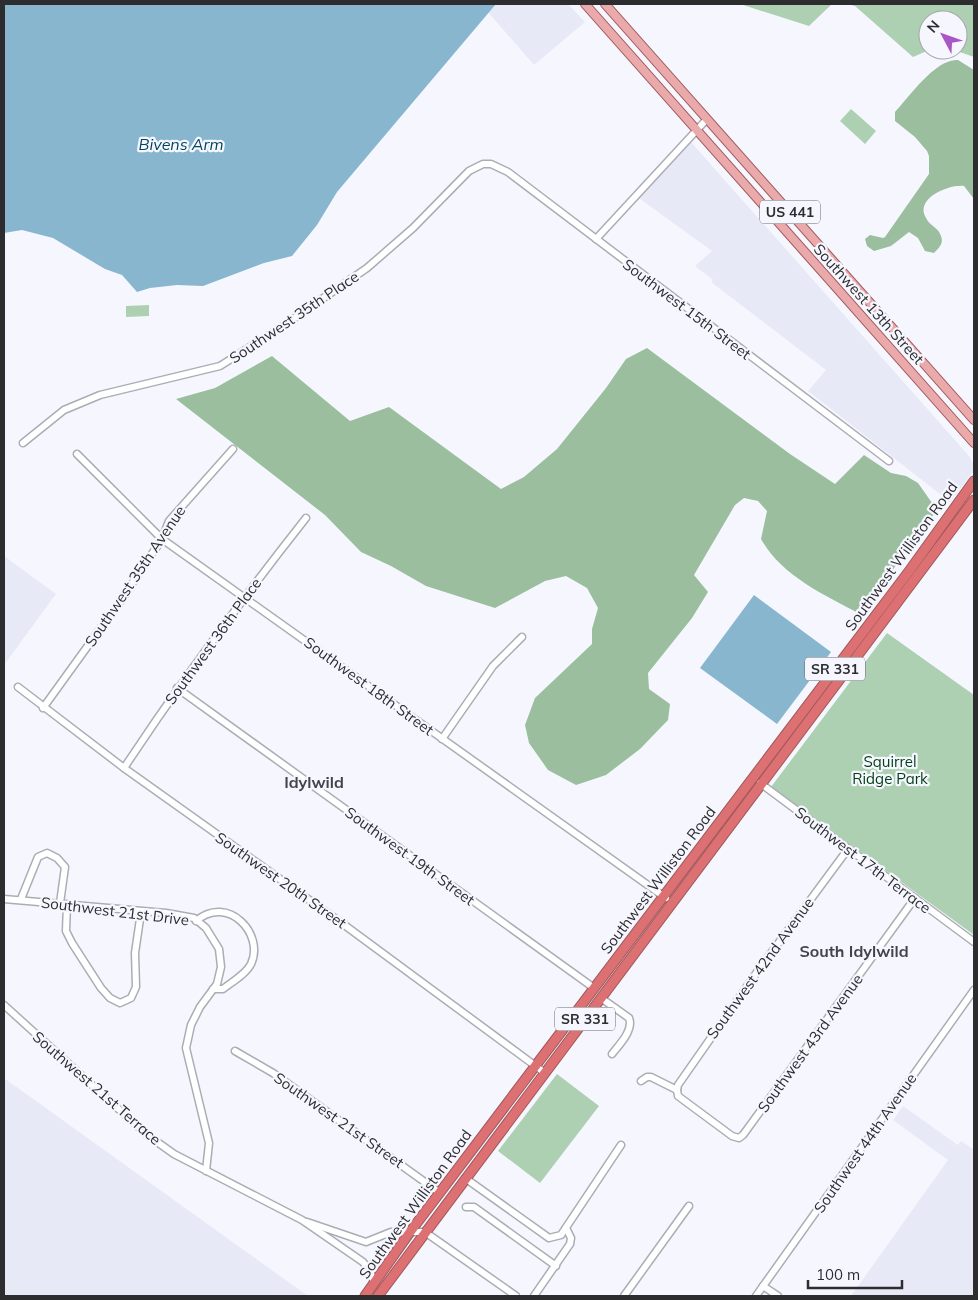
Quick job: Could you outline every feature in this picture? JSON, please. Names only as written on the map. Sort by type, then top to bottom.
[{"type":"highway","name":"Southwest Williston Road","points":[[365,1296],[410,1232],[867,626],[974,481]]},
{"type":"highway","name":"Southwest Williston Road","points":[[378,1296],[974,500]]},
{"type":"highway","points":[[867,626],[876,633]]},
{"type":"main road","name":"Southwest 13th Street","points":[[585,4],[974,444]]},
{"type":"main road","name":"Southwest 13th Street","points":[[605,4],[974,420]]},
{"type":"main road","points":[[762,204],[774,194]]},
{"type":"main road","points":[[864,319],[878,311]]},
{"type":"street","points":[[596,240],[707,119]]},
{"type":"street","name":"Southwest 15th Street","points":[[483,164],[491,164],[508,172],[889,460]]},
{"type":"street","name":"Southwest 35th Place","points":[[24,443],[64,410],[100,395],[220,366],[280,328],[367,268],[413,228],[456,182],[469,171],[483,164]]},
{"type":"street","name":"Southwest 35th Avenue","points":[[43,708],[162,539],[169,521],[233,449]]},
{"type":"street","name":"Southwest 18th Street","points":[[77,454],[162,539],[673,903]]},
{"type":"street","name":"Southwest 36th Place","points":[[124,768],[177,688],[244,597],[306,518]]},
{"type":"street","points":[[442,739],[493,666],[522,637]]},
{"type":"street","name":"Southwest 20th Street","points":[[18,687],[43,708],[124,768],[545,1072]]},
{"type":"street","name":"Southwest 19th Street","points":[[177,688],[594,988]]},
{"type":"street","name":"Southwest 17th Terrace","points":[[753,777],[974,942]]},
{"type":"street","name":"Southwest 42nd Avenue","points":[[677,1090],[678,1085],[728,1012],[848,848]]},
{"type":"street","points":[[21,899],[38,857],[46,853],[57,858],[65,867],[64,904],[66,931],[101,988],[110,998],[120,1003],[131,998],[136,987],[135,953],[141,912]]},
{"type":"street","name":"Southwest 21st Drive","points":[[4,898],[166,914],[196,920],[206,928],[219,949],[221,967],[216,984],[196,1016],[186,1048],[209,1143],[206,1171]]},
{"type":"street","name":"Southwest 43rd Avenue","points":[[677,1090],[678,1096],[732,1136],[739,1138],[915,898]]},
{"type":"street","points":[[196,920],[212,911],[223,911],[241,920],[251,937],[253,950],[251,963],[240,976],[223,989],[213,989]]},
{"type":"street","name":"Southwest 44th Avenue","points":[[756,1296],[974,990]]},
{"type":"street","points":[[601,998],[629,1018],[631,1023],[629,1030],[612,1054]]},
{"type":"street","name":"Southwest 21st Terrace","points":[[4,1005],[146,1134],[174,1154],[302,1220],[363,1262],[371,1273],[374,1282]]},
{"type":"street","name":"Southwest 21st Street","points":[[235,1051],[273,1073],[440,1193]]},
{"type":"street","points":[[641,1081],[651,1077],[677,1090]]},
{"type":"street","points":[[465,1178],[549,1238],[555,1238],[561,1235],[566,1228],[621,1145]]},
{"type":"street","points":[[624,1296],[688,1206]]},
{"type":"street","points":[[466,1207],[474,1207],[556,1266]]},
{"type":"street","name":"Southwest 21st Terrace","points":[[302,1220],[366,1242],[391,1232],[410,1232]]},
{"type":"street","points":[[534,1296],[570,1244],[571,1238],[566,1228]]},
{"type":"street","points":[[410,1232],[425,1232],[516,1296]]},
{"type":"street","points":[[763,1286],[778,1296]]},
{"type":"shaded area","points":[[481,4],[568,4],[585,22],[534,65]]},
{"type":"shaded area","points":[[691,142],[970,457],[974,466],[973,472],[950,502],[808,391],[826,370],[711,282],[713,280],[695,266],[712,251],[636,196]]},
{"type":"shaded area","points":[[4,556],[56,594],[4,665]]},
{"type":"shaded area","points":[[4,1078],[308,1296],[4,1296]]},
{"type":"shaded area","points":[[903,1106],[958,1145],[961,1141],[974,1150],[974,1296],[851,1296],[948,1160],[893,1120]]},
{"type":"green space","points":[[740,4],[832,4],[809,26]]},
{"type":"green space","points":[[847,4],[974,4],[974,57],[968,55],[968,10],[918,10],[918,55],[913,57],[855,6]]},
{"type":"green space","points":[[958,60],[974,70],[974,199],[964,186],[958,186],[950,187],[935,194],[925,204],[926,218],[940,233],[942,239],[941,245],[934,253],[925,251],[918,238],[909,232],[891,246],[874,251],[867,246],[865,239],[870,235],[885,237],[929,174],[929,156],[927,151],[915,137],[895,121],[895,112],[915,88],[932,72],[950,61]]},
{"type":"green space","points":[[851,109],[876,131],[865,144],[840,121]]},
{"type":"green space","points":[[149,305],[149,316],[126,317],[126,306]]},
{"type":"green space","points":[[647,348],[790,454],[835,484],[864,455],[891,473],[906,476],[918,483],[937,510],[860,614],[804,583],[780,564],[761,539],[767,511],[758,501],[744,498],[735,505],[694,575],[708,592],[692,618],[648,673],[649,689],[670,704],[668,720],[640,749],[606,775],[576,785],[548,770],[529,743],[525,725],[535,698],[592,644],[592,629],[598,608],[587,588],[566,576],[545,581],[495,608],[426,586],[361,552],[325,515],[176,399],[215,388],[272,356],[350,421],[389,407],[501,489],[524,477],[557,449],[606,388],[626,359]]},
{"type":"green space","name":"Squirrel Ridge Park","points":[[887,633],[974,695],[974,935],[771,787]]},
{"type":"green space","points":[[557,1074],[599,1106],[540,1183],[498,1151]]},
{"type":"water","name":"Bivens Arm","points":[[4,4],[496,4],[337,192],[317,225],[292,256],[264,263],[203,286],[177,285],[150,288],[137,292],[122,275],[105,269],[53,238],[22,230],[4,233]]},
{"type":"water","points":[[754,595],[831,652],[777,724],[700,668]]},
{"type":"district","name":"Idylwild","points":[[314,782]]},
{"type":"district","name":"South Idylwild","points":[[854,951]]}]
